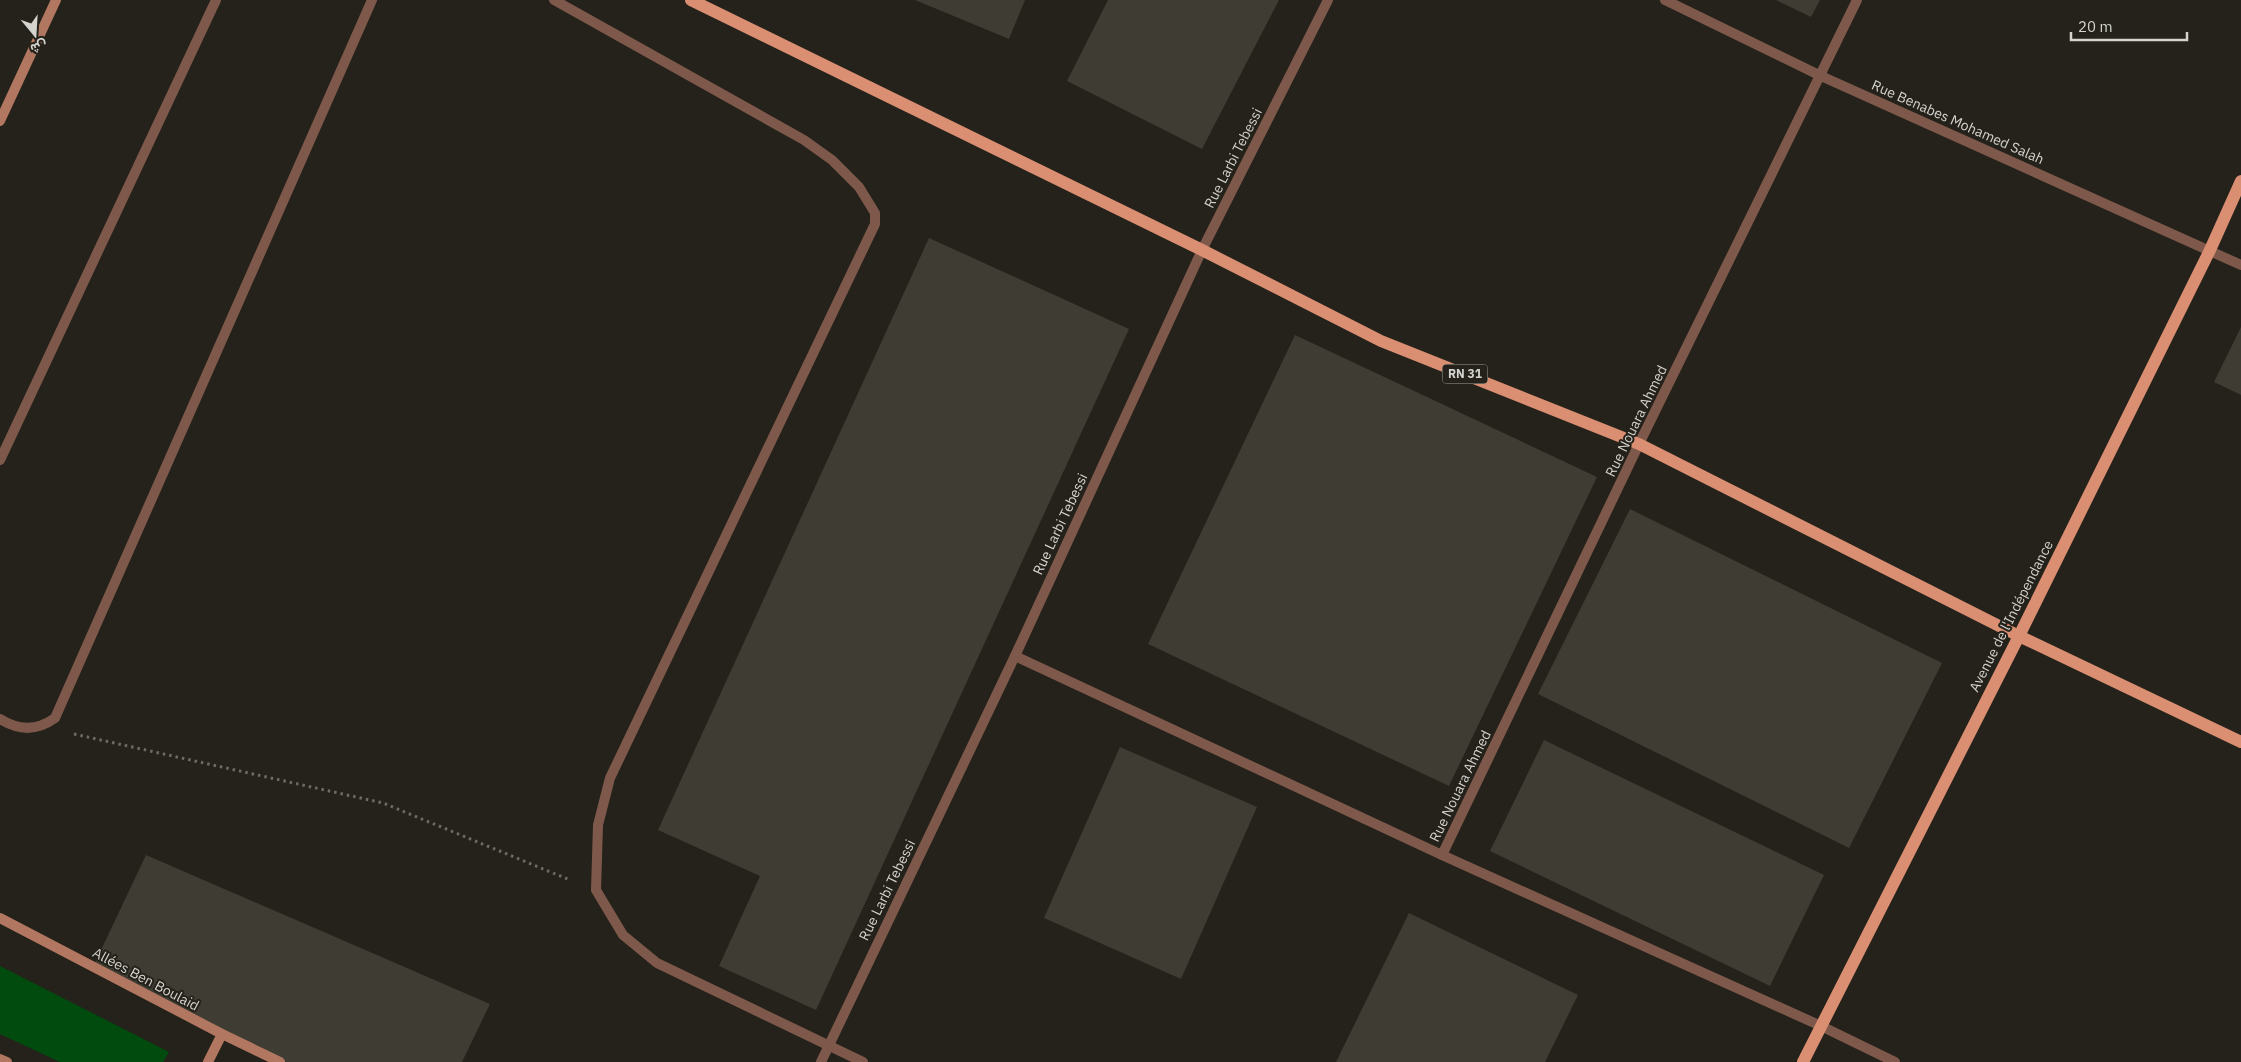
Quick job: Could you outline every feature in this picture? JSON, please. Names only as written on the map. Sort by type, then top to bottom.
[{"type":"main road","points":[[0,121],[56,0]]},
{"type":"main road","name":"RN 31","points":[[691,0],[1202,250],[1381,341],[1639,444],[2018,636],[2241,742]]},
{"type":"main road","name":"Avenue de l'Indépendance","points":[[1803,1062],[2210,250],[2241,181]]},
{"type":"main road","name":"Allées Ben Boulaid","points":[[0,918],[222,1034],[280,1062]]},
{"type":"main road","points":[[208,1062],[222,1034]]},
{"type":"main road","points":[[0,1059],[7,1062]]},
{"type":"street","points":[[0,460],[216,0]]},
{"type":"street","points":[[0,719],[7,723],[31,729],[43,727],[55,718],[372,0]]},
{"type":"street","points":[[554,0],[804,140],[848,175],[869,201],[875,213],[875,224],[610,778],[598,826],[596,890],[623,936],[657,963],[863,1062]]},
{"type":"street","name":"Rue Larbi Tebessi","points":[[821,1062],[1015,656],[1202,250],[1328,0]]},
{"type":"street","name":"Rue Benabes Mohamed Salah","points":[[1665,0],[1821,76],[2241,265]]},
{"type":"street","name":"Rue Nouara Ahmed","points":[[1442,855],[1639,444],[1857,0]]},
{"type":"street","points":[[1015,656],[1442,855],[1821,1026],[1895,1062]]},
{"type":"path","points":[[43,727],[383,803],[596,890]]},
{"type":"green space","points":[[0,966],[169,1052],[163,1062],[60,1062],[0,1034]]},
{"type":"building","points":[[915,0],[1025,0],[1009,39]]},
{"type":"building","points":[[1108,0],[1279,0],[1202,149],[1067,81]]},
{"type":"building","points":[[1776,0],[1820,0],[1811,17]]},
{"type":"building","points":[[929,238],[1129,329],[816,1010],[719,966],[760,876],[658,830]]},
{"type":"building","points":[[2241,327],[2241,395],[2214,382]]},
{"type":"building","points":[[1295,335],[1597,477],[1449,786],[1148,644]]},
{"type":"building","points":[[1630,509],[1942,663],[1849,848],[1538,694]]},
{"type":"building","points":[[1544,740],[1824,875],[1770,986],[1490,851]]},
{"type":"building","points":[[1120,747],[1257,807],[1181,979],[1044,918]]},
{"type":"building","points":[[146,855],[490,1004],[462,1062],[285,1062],[93,967]]},
{"type":"building","points":[[1409,913],[1578,995],[1545,1062],[1336,1062]]}]
